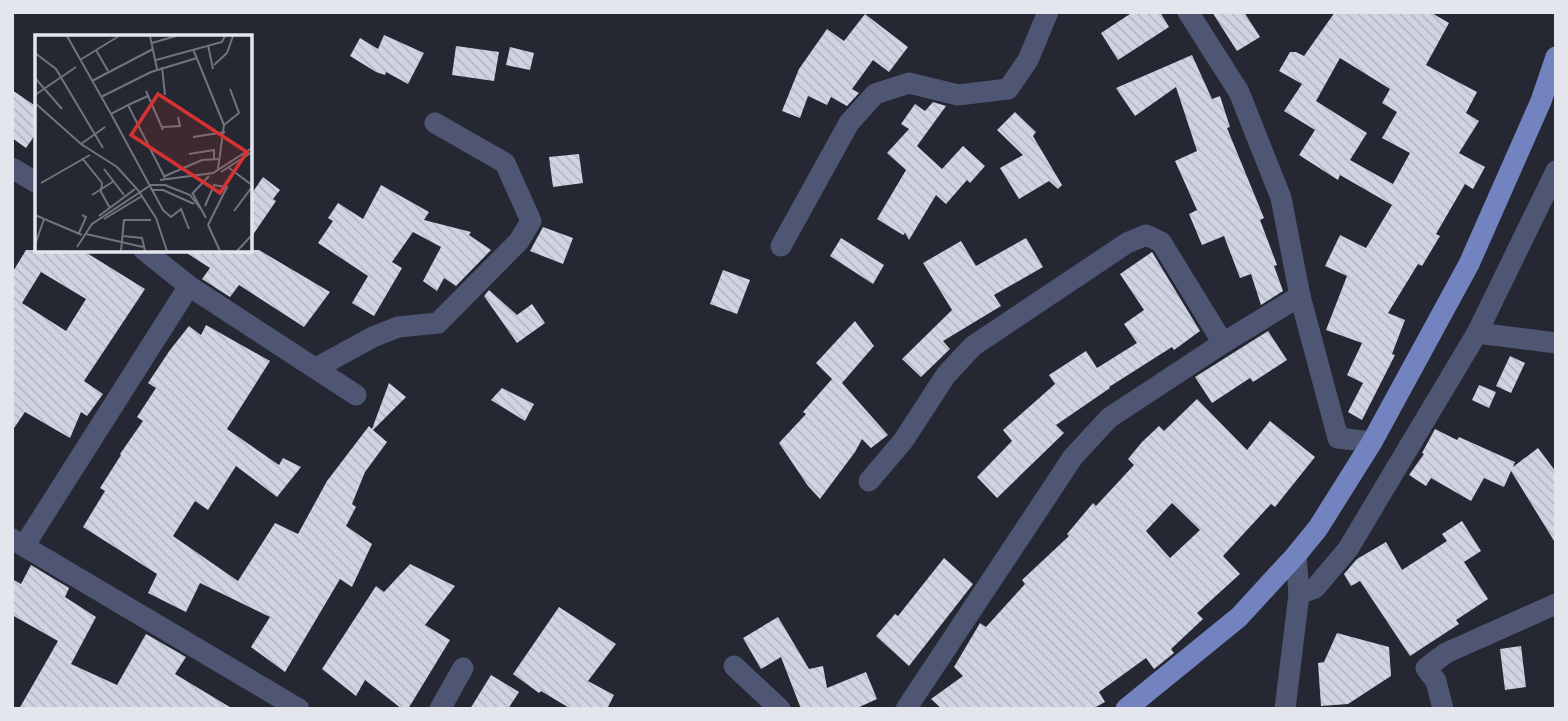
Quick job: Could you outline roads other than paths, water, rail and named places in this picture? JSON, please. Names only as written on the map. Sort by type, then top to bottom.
[{"type":"main road","points":[[1126,709],[1239,617],[1318,528],[1372,442],[1469,264],[1542,101],[1556,57]]},
{"type":"street","points":[[781,246],[849,123],[875,94],[909,83],[958,95],[1008,89],[1028,60],[1048,12]]},
{"type":"street","points":[[1188,12],[1239,92],[1281,198],[1300,296],[1338,438],[1372,442]]},
{"type":"street","points":[[316,368],[373,337],[398,327],[438,323],[519,242],[531,220],[505,163],[435,123]]},
{"type":"street","points":[[12,168],[35,182]]},
{"type":"street","points":[[1299,594],[1315,588],[1348,549],[1477,333],[1556,171]]},
{"type":"street","points":[[869,481],[903,441],[946,375],[973,346],[1127,243],[1146,235],[1161,242],[1223,343]]},
{"type":"street","points":[[146,252],[189,286],[356,395]]},
{"type":"street","points":[[189,286],[18,542],[299,709]]},
{"type":"street","points":[[906,709],[1073,457],[1110,418],[1300,296]]},
{"type":"street","points":[[1477,333],[1556,343]]},
{"type":"street","points":[[1285,709],[1299,594],[1296,555]]},
{"type":"street","points":[[1443,709],[1436,681],[1426,668],[1446,653],[1556,604]]},
{"type":"street","points":[[734,666],[780,709]]},
{"type":"street","points":[[440,709],[463,668]]}]
